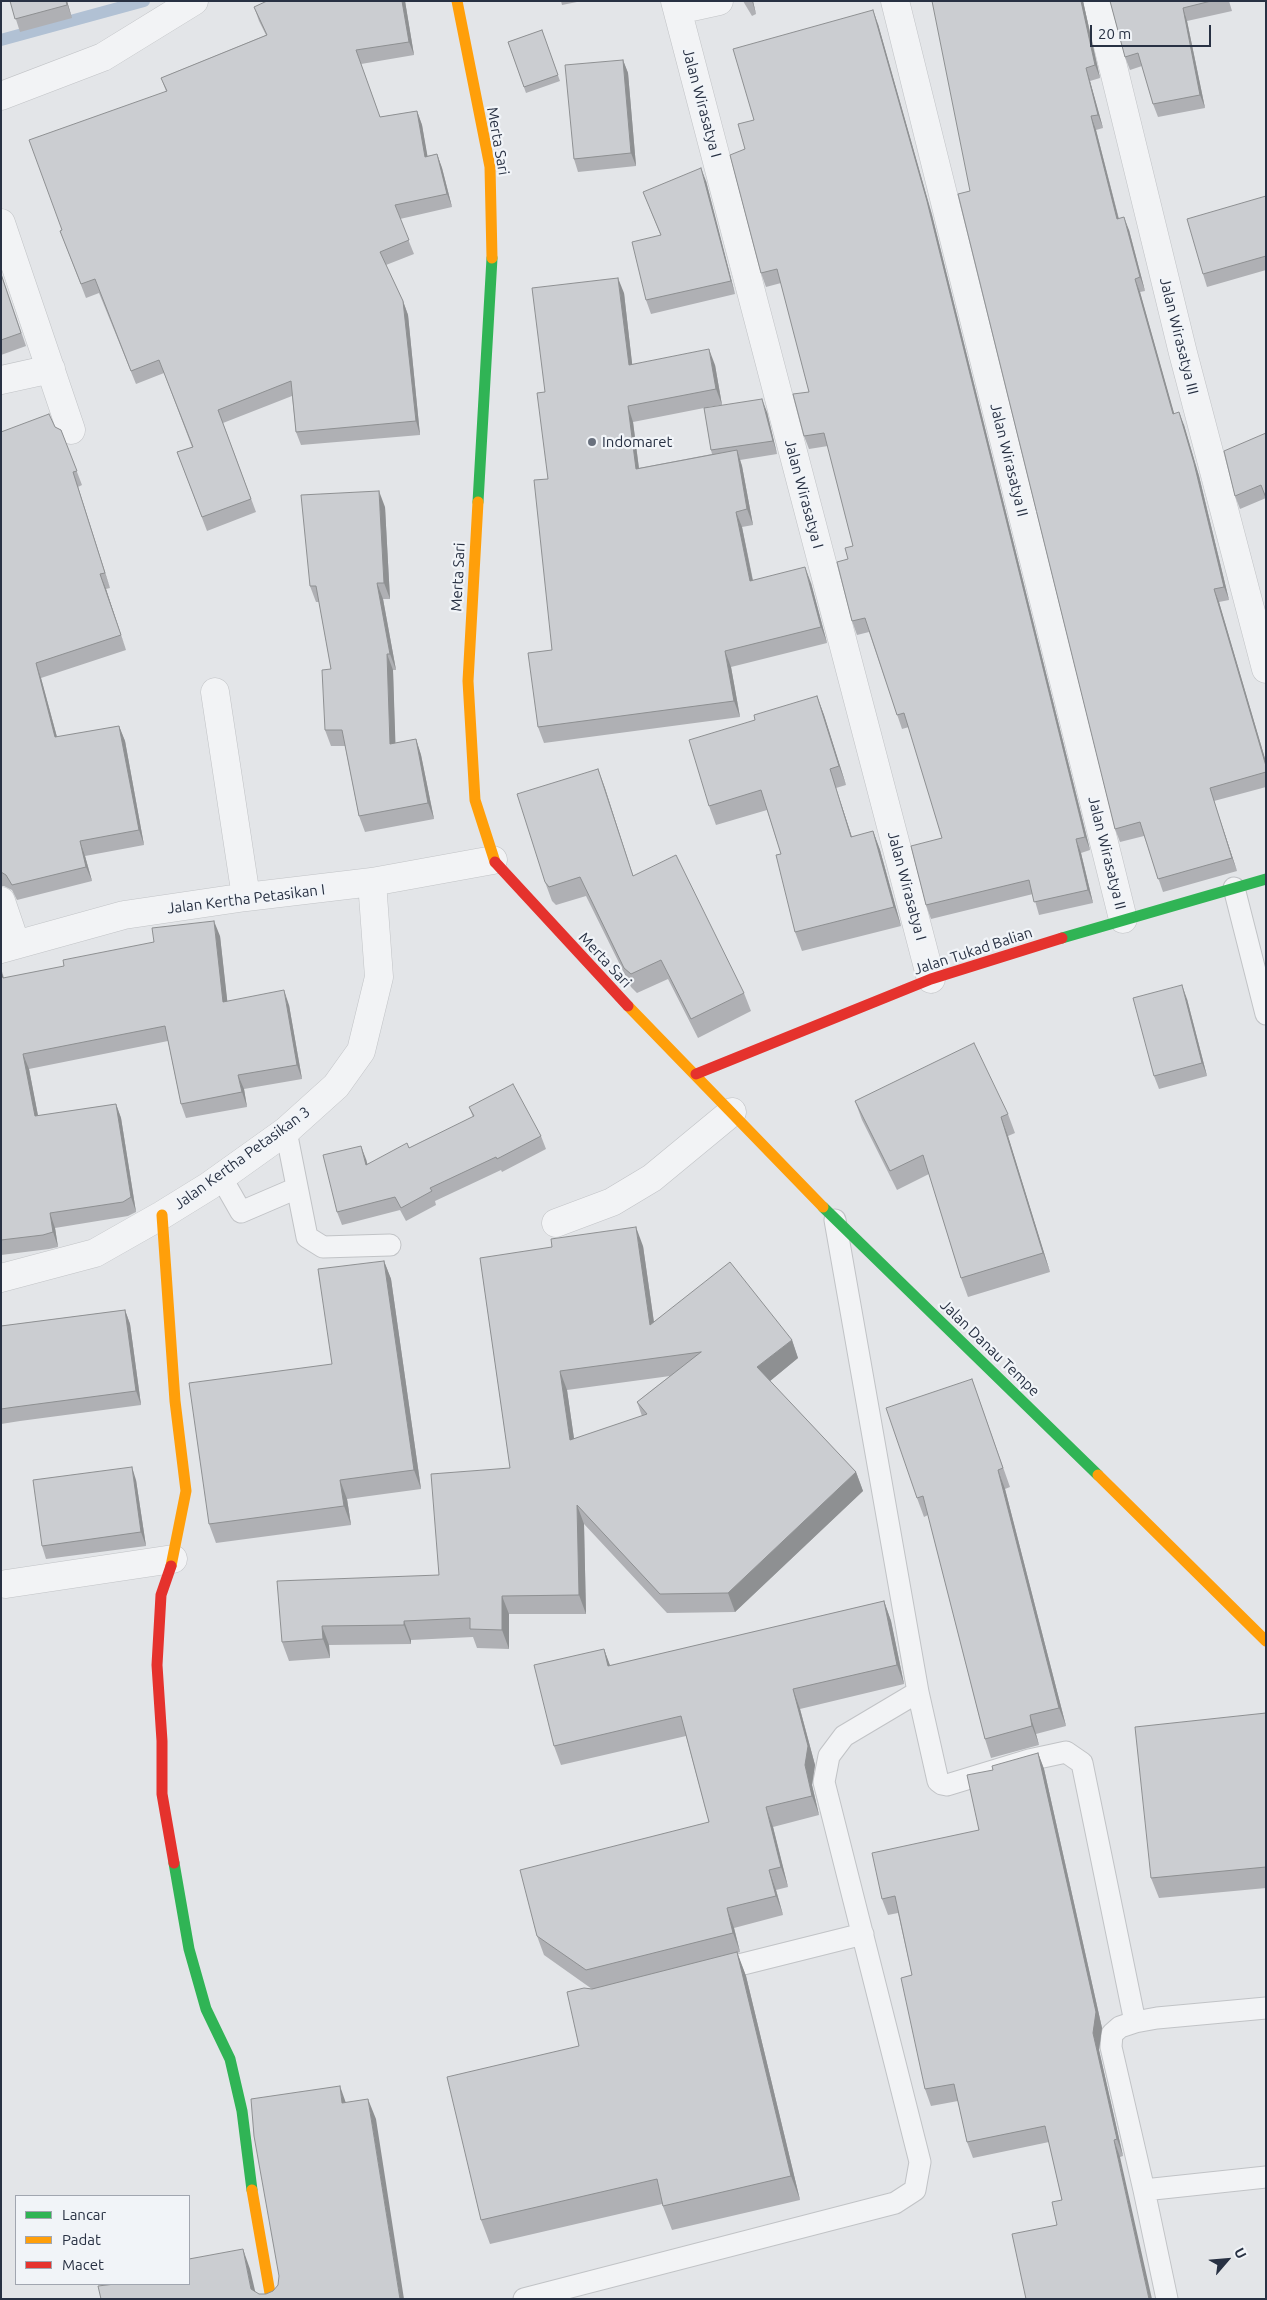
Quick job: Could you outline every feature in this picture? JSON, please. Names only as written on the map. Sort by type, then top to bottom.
[{"type":"street","points":[[1,96],[103,57],[194,1]]},
{"type":"street","name":"Merta Sari","points":[[457,1],[490,167],[493,245],[468,681],[475,800],[493,860],[620,998],[696,1074]]},
{"type":"street","points":[[676,6],[719,1]]},
{"type":"street","name":"Jalan Wirasatya II","points":[[895,1],[1123,919]]},
{"type":"street","name":"Jalan Wirasatya III","points":[[1097,1],[1183,353],[1266,669]]},
{"type":"street","name":"Jalan Wirasatya I","points":[[676,6],[931,979]]},
{"type":"street","points":[[1,223],[71,430]]},
{"type":"street","points":[[1,380],[50,369]]},
{"type":"street","points":[[215,692],[246,897]]},
{"type":"street","name":"Jalan Kertha Petasikan I","points":[[8,947],[124,915],[246,897],[372,882],[493,860]]},
{"type":"street","name":"Jalan Tukad Balian","points":[[696,1074],[931,979],[1123,919],[1266,879]]},
{"type":"street","name":"Jalan Kertha Petasikan 3","points":[[1,1278],[94,1253],[162,1215],[221,1177],[286,1130],[336,1086],[360,1051],[379,977],[372,882]]},
{"type":"street","points":[[1,901],[8,947]]},
{"type":"street","name":"Jalan Danau Tempe","points":[[696,1074],[835,1220],[1005,1383],[1266,1641]]},
{"type":"street","points":[[556,1222],[612,1202],[652,1178],[732,1112]]},
{"type":"street","points":[[162,1215],[175,1401],[186,1491],[173,1559],[161,1595],[157,1665],[162,1741],[162,1794],[189,1949],[206,2009],[230,2059],[242,2111],[246,2158],[270,2299]]},
{"type":"street","points":[[6,1584],[173,1559]]},
{"type":"lane","points":[[1234,888],[1266,1014]]},
{"type":"lane","points":[[286,1130],[307,1237],[323,1247],[390,1245]]},
{"type":"lane","points":[[221,1177],[241,1212],[297,1188]]},
{"type":"lane","points":[[835,1220],[918,1692],[938,1781],[942,1784],[1066,1752],[1082,1763],[1135,2022]]},
{"type":"lane","points":[[524,2299],[895,2203],[915,2190],[920,2162],[824,1782],[829,1756],[844,1736],[918,1692]]},
{"type":"lane","points":[[692,1977],[863,1934]]},
{"type":"lane","points":[[1167,2299],[1111,2046],[1112,2034],[1120,2027],[1135,2022],[1266,2008]]},
{"type":"lane","points":[[1144,2190],[1266,2177]]},
{"type":"building","points":[[10,1],[66,1],[67,5],[15,19]]},
{"type":"building","points":[[267,1],[402,1],[409,42],[356,50],[380,117],[417,111],[425,157],[437,154],[447,194],[395,205],[409,240],[380,252],[403,301],[416,421],[296,432],[291,381],[218,410],[251,499],[202,517],[177,452],[193,447],[159,360],[131,371],[95,279],[81,284],[60,231],[62,230],[29,140],[167,91],[161,78],[267,35],[254,7]]},
{"type":"building","points":[[932,1],[1081,1],[1095,65],[1086,68],[1098,115],[1091,116],[1117,219],[1124,217],[1140,277],[1135,279],[1173,414],[1179,412],[1194,463],[1224,587],[1214,589],[1266,766],[1266,772],[1210,788],[1232,858],[1158,879],[1140,822],[1115,829],[958,194],[970,191]]},
{"type":"building","points":[[1110,1],[1211,1],[1183,8],[1200,95],[1153,104],[1138,53],[1125,57]]},
{"type":"building","points":[[873,10],[927,201],[1085,837],[1076,839],[1088,890],[1034,902],[1029,880],[926,905],[911,846],[942,838],[904,713],[897,715],[865,618],[852,621],[837,562],[848,559],[845,548],[853,546],[824,433],[804,436],[793,394],[809,392],[777,269],[761,273],[730,155],[745,149],[738,124],[754,120],[733,49]]},
{"type":"building","points":[[542,30],[558,75],[524,87],[508,42]]},
{"type":"building","points":[[623,60],[631,153],[574,159],[565,65]]},
{"type":"building","points":[[701,168],[731,281],[646,300],[632,242],[661,235],[643,192]]},
{"type":"building","points":[[1266,196],[1266,256],[1203,274],[1187,219]]},
{"type":"building","points":[[1,274],[21,333],[1,340]]},
{"type":"building","points":[[618,278],[629,365],[709,349],[716,389],[628,406],[636,469],[737,450],[747,509],[736,512],[750,581],[805,567],[821,627],[725,651],[734,701],[538,727],[528,653],[552,650],[534,480],[548,479],[537,393],[545,392],[532,288]]},
{"type":"building","points":[[762,399],[773,441],[711,450],[704,408]]},
{"type":"building","points":[[49,414],[55,427],[61,430],[77,471],[73,472],[105,573],[100,574],[121,635],[36,663],[55,737],[119,726],[139,830],[80,841],[86,867],[12,885],[6,875],[1,872],[1,432]]},
{"type":"building","points":[[1266,433],[1266,498],[1261,485],[1235,496],[1224,451]]},
{"type":"building","points":[[379,491],[384,583],[377,583],[390,654],[387,654],[390,744],[416,739],[428,803],[359,816],[342,730],[325,730],[322,670],[331,669],[316,586],[310,586],[301,495]]},
{"type":"building","points":[[817,696],[839,766],[830,769],[851,837],[873,831],[894,907],[795,932],[776,855],[781,854],[761,790],[709,806],[689,740],[755,720],[754,715]]},
{"type":"building","points":[[598,769],[633,876],[676,855],[744,993],[691,1019],[661,960],[631,974],[624,968],[580,877],[549,887],[545,882],[517,794]]},
{"type":"building","points":[[214,921],[223,1002],[284,990],[297,1065],[238,1075],[242,1092],[181,1104],[165,1026],[23,1054],[35,1116],[116,1104],[131,1197],[123,1202],[50,1213],[53,1232],[1,1240],[1,972],[3,978],[64,966],[63,960],[154,942],[152,928]]},
{"type":"building","points":[[1182,985],[1202,1063],[1154,1076],[1133,998]]},
{"type":"building","points":[[974,1043],[1008,1114],[1001,1117],[1043,1253],[961,1278],[923,1155],[890,1171],[855,1101]]},
{"type":"building","points":[[513,1084],[541,1136],[497,1159],[496,1157],[430,1188],[432,1191],[401,1208],[395,1197],[337,1212],[323,1155],[361,1146],[366,1165],[407,1143],[409,1148],[474,1116],[469,1107]]},
{"type":"building","points":[[636,1227],[650,1325],[730,1262],[792,1340],[757,1367],[856,1472],[728,1593],[660,1594],[577,1505],[579,1595],[502,1596],[502,1630],[470,1629],[470,1618],[404,1621],[404,1625],[322,1626],[323,1639],[282,1642],[277,1581],[439,1575],[431,1474],[510,1468],[480,1258],[552,1247],[551,1239]],"holes":[[[701,1352],[637,1402],[647,1414],[570,1440],[560,1371]]]},
{"type":"building","points":[[384,1261],[414,1470],[340,1480],[344,1506],[209,1524],[189,1383],[332,1364],[318,1269]]},
{"type":"building","points":[[125,1310],[136,1391],[1,1409],[1,1326]]},
{"type":"building","points":[[972,1379],[1003,1468],[998,1470],[1059,1708],[1030,1715],[1032,1726],[985,1739],[923,1496],[917,1498],[886,1408]]},
{"type":"building","points":[[132,1467],[141,1532],[42,1546],[33,1480]]},
{"type":"building","points":[[884,1601],[897,1665],[793,1689],[808,1746],[805,1765],[812,1796],[766,1807],[781,1867],[769,1870],[776,1896],[727,1908],[733,1933],[586,1970],[537,1936],[520,1870],[709,1822],[681,1716],[554,1746],[534,1665],[604,1649],[608,1666]]},
{"type":"building","points":[[1266,1713],[1266,1867],[1151,1878],[1135,1727]]},
{"type":"building","points":[[1038,1753],[1096,2012],[1093,2033],[1117,2139],[1114,2140],[1149,2299],[1026,2299],[1012,2234],[1057,2225],[1052,2202],[1062,2200],[1045,2126],[967,2142],[954,2084],[925,2089],[901,1978],[912,1975],[895,1896],[882,1899],[872,1853],[979,1830],[967,1775],[993,1770],[992,1766]]},
{"type":"building","points":[[737,1952],[791,2176],[663,2206],[657,2179],[481,2220],[447,2077],[579,2046],[567,1992],[584,1988],[592,1989]]},
{"type":"building","points":[[340,2086],[342,2103],[368,2099],[400,2299],[101,2299],[98,2286],[190,2285],[190,2259],[243,2249],[251,2289],[259,2294],[266,2294],[273,2291],[278,2285],[279,2276],[254,2136],[251,2099]]},
{"type":"waterway","points":[[1,40],[144,1]]},
{"type":"traffic: fast","points":[[478,502],[492,258]]},
{"type":"traffic: fast","points":[[1062,938],[1266,879]]},
{"type":"traffic: fast","points":[[823,1207],[1098,1475]]},
{"type":"traffic: fast","points":[[174,1863],[189,1949],[206,2009],[230,2059],[242,2111],[252,2190]]},
{"type":"traffic: slow","points":[[457,1],[490,167],[492,258]]},
{"type":"traffic: slow","points":[[478,502],[468,681],[475,800],[495,862]]},
{"type":"traffic: slow","points":[[628,1006],[823,1207]]},
{"type":"traffic: slow","points":[[162,1215],[175,1401],[186,1491],[171,1566]]},
{"type":"traffic: slow","points":[[1098,1475],[1266,1641]]},
{"type":"traffic: slow","points":[[252,2190],[271,2299]]},
{"type":"traffic: jam","points":[[495,862],[628,1006]]},
{"type":"traffic: jam","points":[[696,1074],[931,979],[1062,938]]},
{"type":"traffic: jam","points":[[171,1566],[161,1595],[157,1665],[162,1741],[162,1794],[174,1863]]},
{"type":"place","name":"Indomaret","points":[[592,442]]}]
